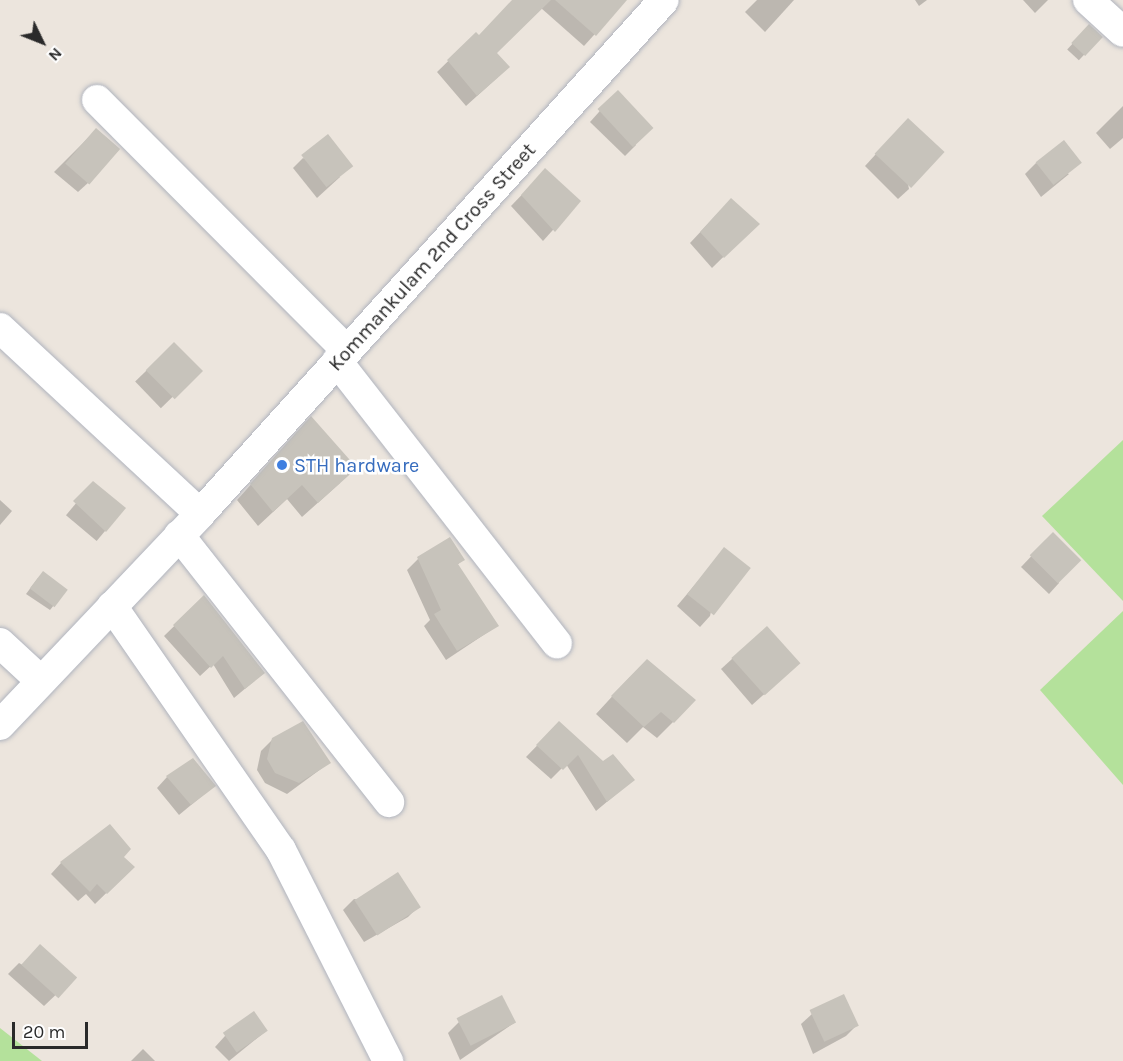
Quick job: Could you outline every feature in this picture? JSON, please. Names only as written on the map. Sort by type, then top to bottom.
[{"type":"street","name":"Kommankulam 2nd Cross Street","points":[[0,725],[200,514],[664,0]]},
{"type":"street","points":[[1088,0],[1123,32]]},
{"type":"street","points":[[97,100],[342,356],[557,644]]},
{"type":"street","points":[[0,328],[200,514]]},
{"type":"street","points":[[179,535],[389,802]]},
{"type":"street","points":[[112,606],[281,850],[388,1061]]},
{"type":"street","points":[[0,643],[41,681]]},
{"type":"green space","points":[[1123,440],[1123,601],[1042,516]]},
{"type":"green space","points":[[1123,611],[1123,785],[1040,690]]},
{"type":"green space","points":[[0,1028],[42,1061],[0,1061]]},
{"type":"building","points":[[512,0],[551,0],[497,53],[510,67],[477,96],[447,60],[476,32],[479,35]]},
{"type":"building","points":[[555,0],[627,0],[596,36]]},
{"type":"building","points":[[1089,24],[1103,37],[1085,56],[1071,43]]},
{"type":"building","points":[[618,90],[653,128],[633,147],[598,109]]},
{"type":"building","points":[[908,118],[945,152],[911,188],[875,154]]},
{"type":"building","points":[[96,128],[120,149],[89,184],[65,163]]},
{"type":"building","points":[[328,134],[353,166],[326,187],[301,155]]},
{"type":"building","points":[[1064,140],[1082,163],[1053,185],[1036,162]]},
{"type":"building","points":[[545,168],[581,201],[555,232],[521,195]]},
{"type":"building","points":[[731,198],[760,224],[724,258],[700,232]]},
{"type":"building","points":[[174,342],[203,371],[175,399],[146,370]]},
{"type":"building","points":[[311,416],[357,468],[318,503],[302,485],[273,512],[250,484]]},
{"type":"building","points":[[93,481],[126,508],[106,532],[73,501]]},
{"type":"building","points":[[1053,532],[1081,560],[1058,584],[1030,555]]},
{"type":"building","points":[[450,537],[465,560],[458,564],[499,626],[457,651],[434,614],[441,610],[417,557]]},
{"type":"building","points":[[724,547],[751,568],[714,615],[687,594]]},
{"type":"building","points":[[43,571],[68,590],[55,607],[30,589]]},
{"type":"building","points":[[204,595],[265,673],[245,689],[223,656],[211,668],[173,625]]},
{"type":"building","points":[[767,626],[800,663],[765,695],[731,658]]},
{"type":"building","points":[[647,659],[696,700],[674,723],[661,712],[644,727],[611,696]]},
{"type":"building","points":[[303,721],[331,763],[299,783],[275,773],[267,759],[272,738]]},
{"type":"building","points":[[559,721],[603,761],[613,754],[635,780],[607,802],[578,755],[563,770],[536,745]]},
{"type":"building","points":[[193,758],[216,786],[191,805],[166,776]]},
{"type":"building","points":[[110,824],[131,849],[124,857],[135,867],[107,894],[97,884],[90,892],[60,862]]},
{"type":"building","points":[[398,872],[421,907],[377,936],[354,900]]},
{"type":"building","points":[[40,944],[77,977],[58,998],[21,965]]},
{"type":"building","points":[[844,994],[859,1026],[824,1042],[810,1010]]},
{"type":"building","points":[[502,995],[516,1023],[471,1046],[457,1018]]},
{"type":"building","points":[[254,1011],[268,1031],[237,1052],[223,1033]]},
{"type":"place","name":"STH hardware","points":[[282,465]]}]
